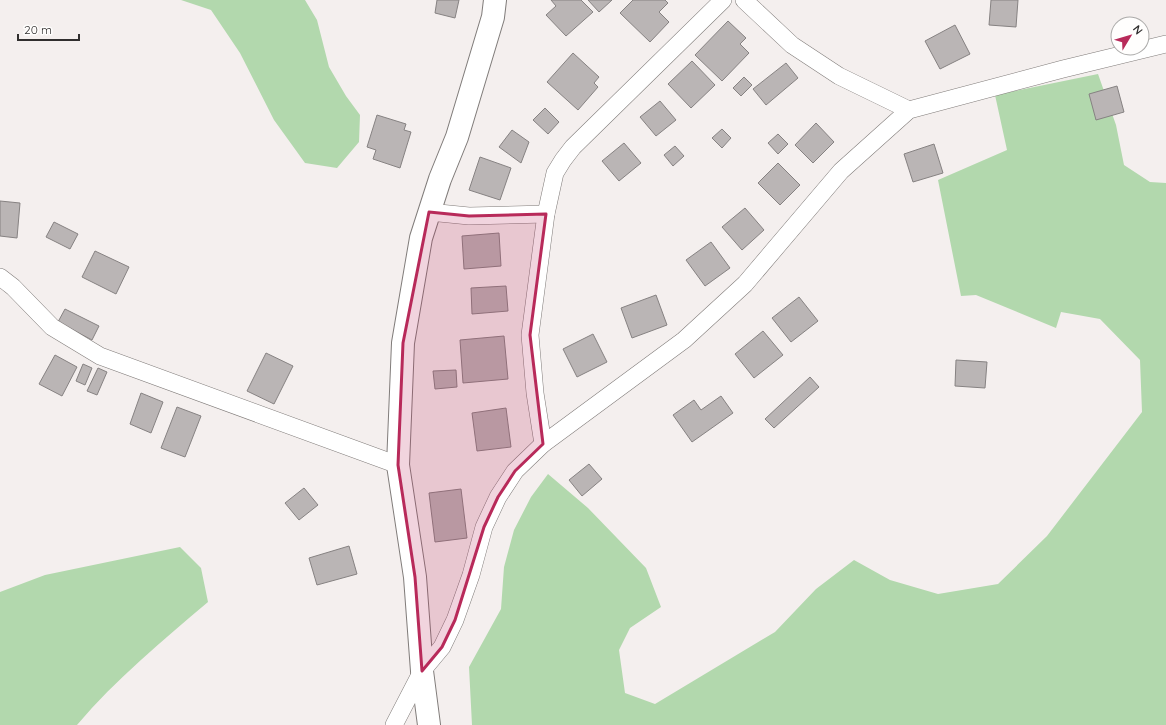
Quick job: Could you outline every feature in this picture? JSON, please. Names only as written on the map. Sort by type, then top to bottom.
[{"type":"street","points":[[429,725],[422,671],[415,577],[398,465],[403,343],[421,238],[457,137],[493,17],[496,0]]},
{"type":"street","points":[[542,444],[535,394],[530,335],[546,214],[555,173],[573,147],[723,0]]},
{"type":"street","points":[[744,0],[792,45],[839,76],[909,110]]},
{"type":"street","points":[[394,725],[422,671],[442,647],[455,620],[471,575],[484,527],[498,497],[515,471],[542,444],[684,340],[745,284],[841,171],[909,110],[1062,69],[1166,44]]},
{"type":"street","points":[[429,212],[469,216],[546,214]]},
{"type":"street","points":[[0,277],[13,287],[52,327],[100,356],[398,465]]},
{"type":"highlighted area","points":[[429,212],[469,216],[546,214],[530,335],[543,444],[515,471],[498,497],[484,527],[455,620],[442,647],[422,671],[415,577],[398,465],[400,395],[403,343]]},
{"type":"green space","points":[[181,0],[305,0],[317,20],[329,67],[346,96],[360,115],[359,142],[337,168],[305,163],[274,120],[240,53],[211,10]]},
{"type":"green space","points":[[1098,74],[1116,125],[1124,165],[1150,182],[1166,183],[1166,725],[472,725],[469,667],[501,609],[504,567],[514,530],[531,497],[548,474],[588,508],[646,568],[661,607],[630,628],[619,650],[625,693],[655,704],[775,632],[816,589],[854,560],[890,580],[938,594],[998,584],[1047,536],[1142,412],[1140,360],[1100,319],[1061,312],[1056,328],[976,295],[961,296],[938,180],[1007,150],[995,95]]},
{"type":"green space","points":[[180,547],[201,568],[208,602],[123,676],[77,725],[0,725],[0,592],[45,575]]},
{"type":"building","points":[[437,0],[459,0],[455,18],[435,13]]},
{"type":"building","points":[[551,0],[581,0],[593,12],[566,36],[546,15],[556,6]]},
{"type":"building","points":[[588,0],[612,0],[599,12]]},
{"type":"building","points":[[633,0],[665,0],[668,3],[659,12],[669,22],[650,42],[620,13]]},
{"type":"building","points":[[991,0],[1018,0],[1016,27],[989,25]]},
{"type":"building","points":[[728,21],[746,38],[740,44],[749,53],[722,81],[695,55]]},
{"type":"building","points":[[955,25],[970,54],[940,69],[925,41]]},
{"type":"building","points":[[573,53],[599,77],[594,83],[598,87],[578,110],[547,82]]},
{"type":"building","points":[[692,61],[715,85],[691,108],[668,84]]},
{"type":"building","points":[[786,63],[798,78],[766,105],[753,89]]},
{"type":"building","points":[[744,77],[752,85],[741,96],[733,88]]},
{"type":"building","points":[[1117,86],[1124,112],[1096,120],[1089,94]]},
{"type":"building","points":[[660,101],[676,120],[656,136],[640,117]]},
{"type":"building","points":[[545,108],[559,122],[548,134],[533,120]]},
{"type":"building","points":[[377,115],[406,124],[404,130],[411,132],[400,168],[373,159],[376,150],[367,147]]},
{"type":"building","points":[[816,123],[834,142],[813,163],[795,145]]},
{"type":"building","points":[[722,129],[731,138],[722,148],[712,138]]},
{"type":"building","points":[[512,130],[529,142],[521,163],[499,147]]},
{"type":"building","points":[[778,134],[788,144],[778,154],[768,143]]},
{"type":"building","points":[[624,143],[641,163],[619,181],[602,161]]},
{"type":"building","points":[[934,144],[943,173],[913,182],[904,154]]},
{"type":"building","points":[[675,146],[684,156],[673,166],[664,155]]},
{"type":"building","points":[[480,157],[511,168],[500,200],[469,190]]},
{"type":"building","points":[[778,163],[800,185],[780,205],[758,183]]},
{"type":"building","points":[[0,201],[20,203],[17,238],[0,236]]},
{"type":"building","points":[[745,208],[764,230],[742,250],[722,227]]},
{"type":"building","points":[[54,222],[78,234],[70,249],[46,237]]},
{"type":"building","points":[[499,233],[501,266],[464,269],[462,236]]},
{"type":"building","points":[[711,242],[730,268],[705,286],[686,260]]},
{"type":"building","points":[[95,251],[129,267],[116,294],[82,277]]},
{"type":"building","points":[[506,286],[508,311],[472,314],[471,288]]},
{"type":"building","points":[[656,295],[667,325],[632,338],[621,308]]},
{"type":"building","points":[[799,297],[818,321],[791,342],[772,318]]},
{"type":"building","points":[[65,309],[99,326],[92,340],[58,322]]},
{"type":"building","points":[[763,331],[783,355],[754,378],[735,354]]},
{"type":"building","points":[[593,334],[607,362],[577,377],[563,349]]},
{"type":"building","points":[[504,336],[508,379],[463,383],[460,340]]},
{"type":"building","points":[[266,353],[293,366],[274,404],[247,391]]},
{"type":"building","points":[[55,355],[77,367],[62,396],[39,384]]},
{"type":"building","points":[[956,360],[987,362],[985,388],[955,386]]},
{"type":"building","points":[[83,364],[92,368],[85,385],[76,381]]},
{"type":"building","points":[[98,368],[107,372],[97,395],[87,391]]},
{"type":"building","points":[[456,370],[457,387],[435,389],[433,371]]},
{"type":"building","points":[[810,377],[819,387],[774,428],[765,419]]},
{"type":"building","points":[[141,393],[163,402],[151,433],[130,424]]},
{"type":"building","points":[[721,396],[733,413],[692,442],[673,415],[694,400],[701,410]]},
{"type":"building","points":[[177,407],[201,416],[185,457],[161,448]]},
{"type":"building","points":[[506,408],[511,447],[477,451],[472,413]]},
{"type":"building","points":[[589,464],[602,479],[582,496],[569,480]]},
{"type":"building","points":[[304,488],[318,505],[299,520],[285,503]]},
{"type":"building","points":[[461,489],[467,538],[435,542],[429,493]]},
{"type":"building","points":[[349,546],[357,574],[317,585],[309,558]]}]
